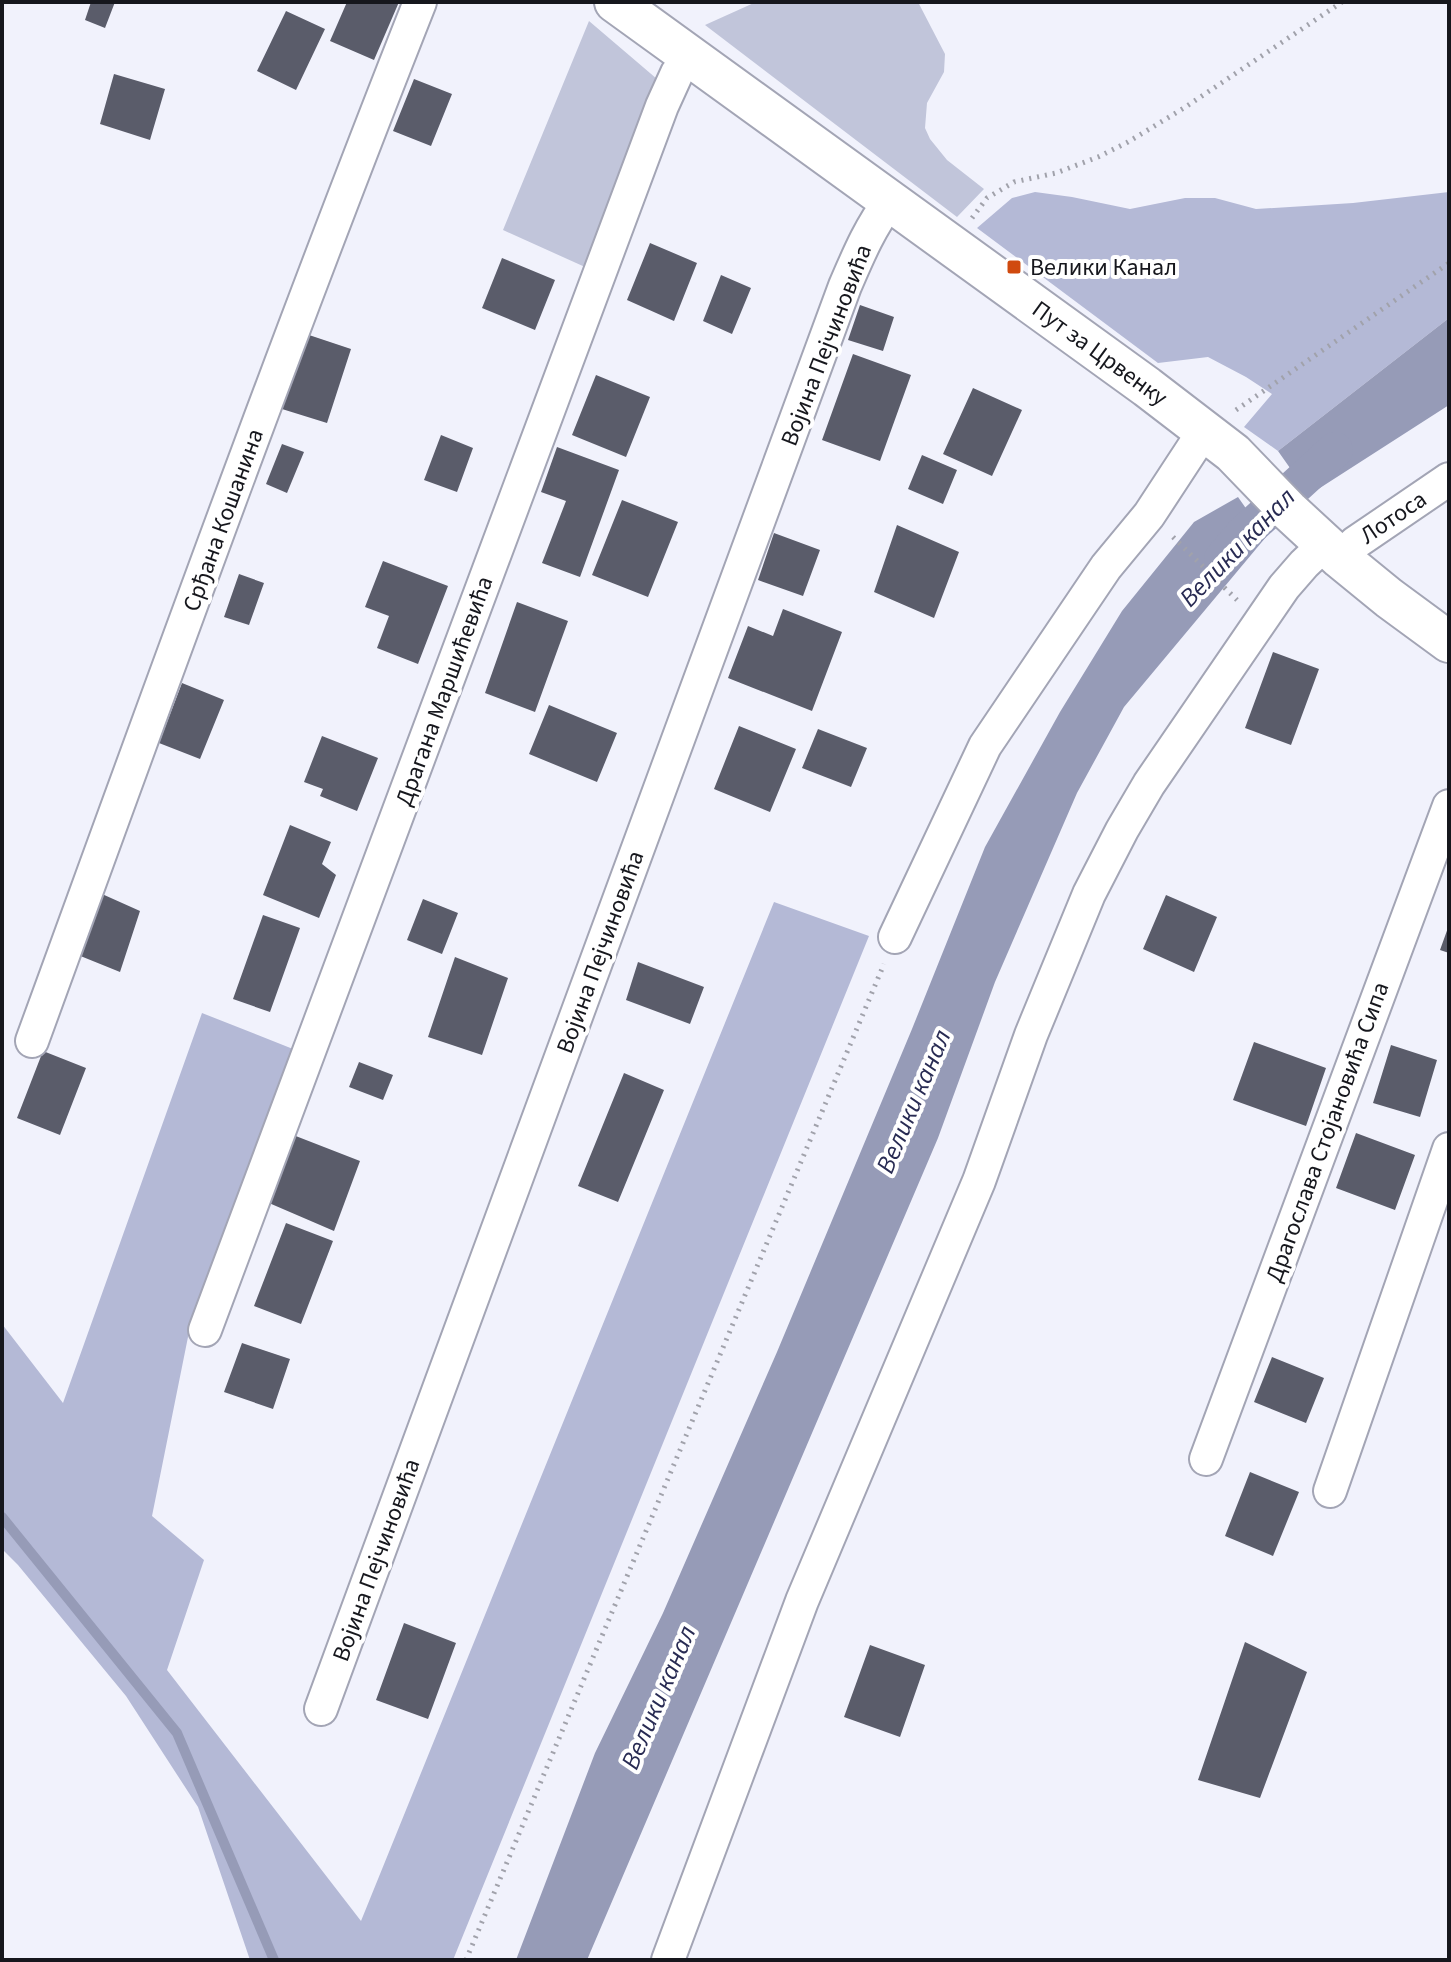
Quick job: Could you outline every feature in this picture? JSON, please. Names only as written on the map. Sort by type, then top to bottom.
[{"type":"street","name":"Срђана Кошанина","points":[[32,1041],[284,359],[420,2]]},
{"type":"street","name":"Пут за Црвенку","points":[[615,2],[1139,381],[1233,453],[1332,551],[1449,642]]},
{"type":"street","name":"Драгана Маршићевића","points":[[205,1330],[662,106],[677,73],[690,55]]},
{"type":"street","name":"Војина Пејчиновића","points":[[321,1709],[845,286],[878,217],[890,201]]},
{"type":"street","points":[[895,937],[985,746],[1106,567],[1149,515],[1204,431]]},
{"type":"street","name":"Лотоса","points":[[668,1960],[802,1601],[979,1181],[1031,1035],[1089,894],[1122,830],[1158,771],[1284,587],[1304,564],[1355,543],[1449,479]]},
{"type":"street","name":"Драгослава Стојановића Сипа","points":[[1206,1459],[1449,806]]},
{"type":"street","points":[[1330,1491],[1449,1149]]},
{"type":"path","points":[[952,245],[987,198],[1014,182],[1056,173],[1128,142],[1342,2]]},
{"type":"path","points":[[1204,431],[1449,263]]},
{"type":"path","points":[[1171,535],[1239,602]]},
{"type":"path","points":[[466,1960],[895,937]]},
{"type":"shaded area","points":[[756,2],[918,2],[945,54],[944,72],[927,103],[925,128],[947,160],[984,189],[957,217],[705,25]]},
{"type":"shaded area","points":[[589,21],[657,79],[585,267],[503,230]]},
{"type":"shaded area","points":[[1035,192],[1130,209],[1185,198],[1215,198],[1256,209],[1353,203],[1449,192],[1449,318],[1278,451],[1244,427],[1272,394],[1208,357],[1158,363],[977,228],[1012,198]]},
{"type":"shaded area","points":[[774,902],[869,936],[453,1960],[250,1960],[198,1807],[126,1696],[2,1549],[2,1324],[63,1403],[202,1013],[293,1049],[188,1337],[152,1516],[204,1560],[167,1670],[361,1921]]},
{"type":"water","points":[[1449,318],[1449,405],[1309,495],[1278,451]]},
{"type":"water","points":[[1238,497],[1266,537],[1124,707],[1077,793],[995,982],[938,1138],[587,1960],[516,1960],[595,1753],[663,1613],[777,1352],[985,847],[1060,712],[1122,611],[1194,522]]},
{"type":"building","points":[[91,2],[115,2],[105,28],[85,20]]},
{"type":"building","points":[[347,2],[399,2],[374,60],[330,41]]},
{"type":"building","points":[[286,11],[325,29],[296,90],[257,71]]},
{"type":"building","points":[[114,74],[165,89],[150,140],[100,124]]},
{"type":"building","points":[[414,79],[452,94],[431,146],[393,131]]},
{"type":"building","points":[[650,243],[697,263],[674,321],[627,300]]},
{"type":"building","points":[[502,258],[555,280],[535,330],[482,308]]},
{"type":"building","points":[[721,275],[751,288],[732,334],[703,321]]},
{"type":"building","points":[[860,305],[894,317],[883,351],[848,340]]},
{"type":"building","points":[[306,334],[351,349],[327,423],[282,409]]},
{"type":"building","points":[[853,354],[911,375],[880,461],[822,440]]},
{"type":"building","points":[[596,375],[650,397],[626,457],[572,435]]},
{"type":"building","points":[[973,388],[1022,410],[992,476],[943,454]]},
{"type":"building","points":[[441,435],[473,448],[457,492],[424,480]]},
{"type":"building","points":[[282,444],[304,452],[287,493],[266,484]]},
{"type":"building","points":[[557,447],[619,470],[580,577],[542,563],[566,501],[541,492]]},
{"type":"building","points":[[922,455],[957,470],[943,504],[908,489]]},
{"type":"building","points":[[622,500],[678,522],[648,597],[592,575]]},
{"type":"building","points":[[897,525],[959,552],[934,618],[874,592]]},
{"type":"building","points":[[774,533],[820,550],[803,596],[758,580]]},
{"type":"building","points":[[383,561],[448,586],[418,664],[377,648],[389,616],[365,607]]},
{"type":"building","points":[[239,574],[264,583],[249,625],[224,617]]},
{"type":"building","points":[[517,602],[568,621],[535,712],[485,693]]},
{"type":"building","points":[[783,609],[842,632],[812,711],[728,678],[748,626],[773,636]]},
{"type":"building","points":[[1273,652],[1319,669],[1291,745],[1245,728]]},
{"type":"building","points":[[182,683],[224,700],[200,759],[159,743]]},
{"type":"building","points":[[549,705],[617,733],[597,782],[529,754]]},
{"type":"building","points":[[739,726],[796,749],[770,812],[714,789]]},
{"type":"building","points":[[818,729],[867,748],[851,787],[802,768]]},
{"type":"building","points":[[322,736],[378,758],[357,811],[320,796],[323,789],[304,782]]},
{"type":"building","points":[[290,825],[331,842],[322,864],[336,875],[319,918],[263,895]]},
{"type":"building","points":[[102,894],[140,911],[120,972],[78,955]]},
{"type":"building","points":[[1166,895],[1217,917],[1194,972],[1143,949]]},
{"type":"building","points":[[423,899],[458,913],[442,954],[407,940]]},
{"type":"building","points":[[263,915],[300,928],[270,1012],[233,999]]},
{"type":"building","points":[[1449,925],[1449,953],[1440,950]]},
{"type":"building","points":[[455,957],[508,978],[482,1055],[428,1037]]},
{"type":"building","points":[[638,962],[704,987],[690,1024],[626,1000]]},
{"type":"building","points":[[1254,1042],[1326,1068],[1306,1126],[1233,1100]]},
{"type":"building","points":[[1391,1045],[1437,1060],[1420,1117],[1373,1103]]},
{"type":"building","points":[[43,1051],[86,1068],[60,1135],[17,1118]]},
{"type":"building","points":[[359,1062],[393,1075],[383,1100],[349,1087]]},
{"type":"building","points":[[624,1073],[664,1090],[618,1202],[578,1186]]},
{"type":"building","points":[[288,1133],[360,1161],[334,1231],[262,1200]]},
{"type":"building","points":[[1356,1133],[1415,1155],[1395,1210],[1336,1188]]},
{"type":"building","points":[[286,1223],[333,1241],[301,1324],[254,1306]]},
{"type":"building","points":[[242,1343],[290,1359],[273,1409],[224,1392]]},
{"type":"building","points":[[1272,1357],[1324,1378],[1306,1423],[1254,1402]]},
{"type":"building","points":[[1250,1472],[1299,1492],[1273,1556],[1225,1536]]},
{"type":"building","points":[[404,1623],[456,1643],[428,1719],[376,1700]]},
{"type":"building","points":[[1245,1642],[1307,1672],[1260,1798],[1198,1780]]},
{"type":"building","points":[[870,1645],[925,1665],[900,1737],[844,1717]]},
{"type":"waterway","name":"Велики канал","points":[[1222,559],[1244,533],[1335,450]]},
{"type":"waterway","points":[[2,1517],[177,1733],[274,1960]]},
{"type":"place","name":"Велики Канал","points":[[1014,267]]}]
